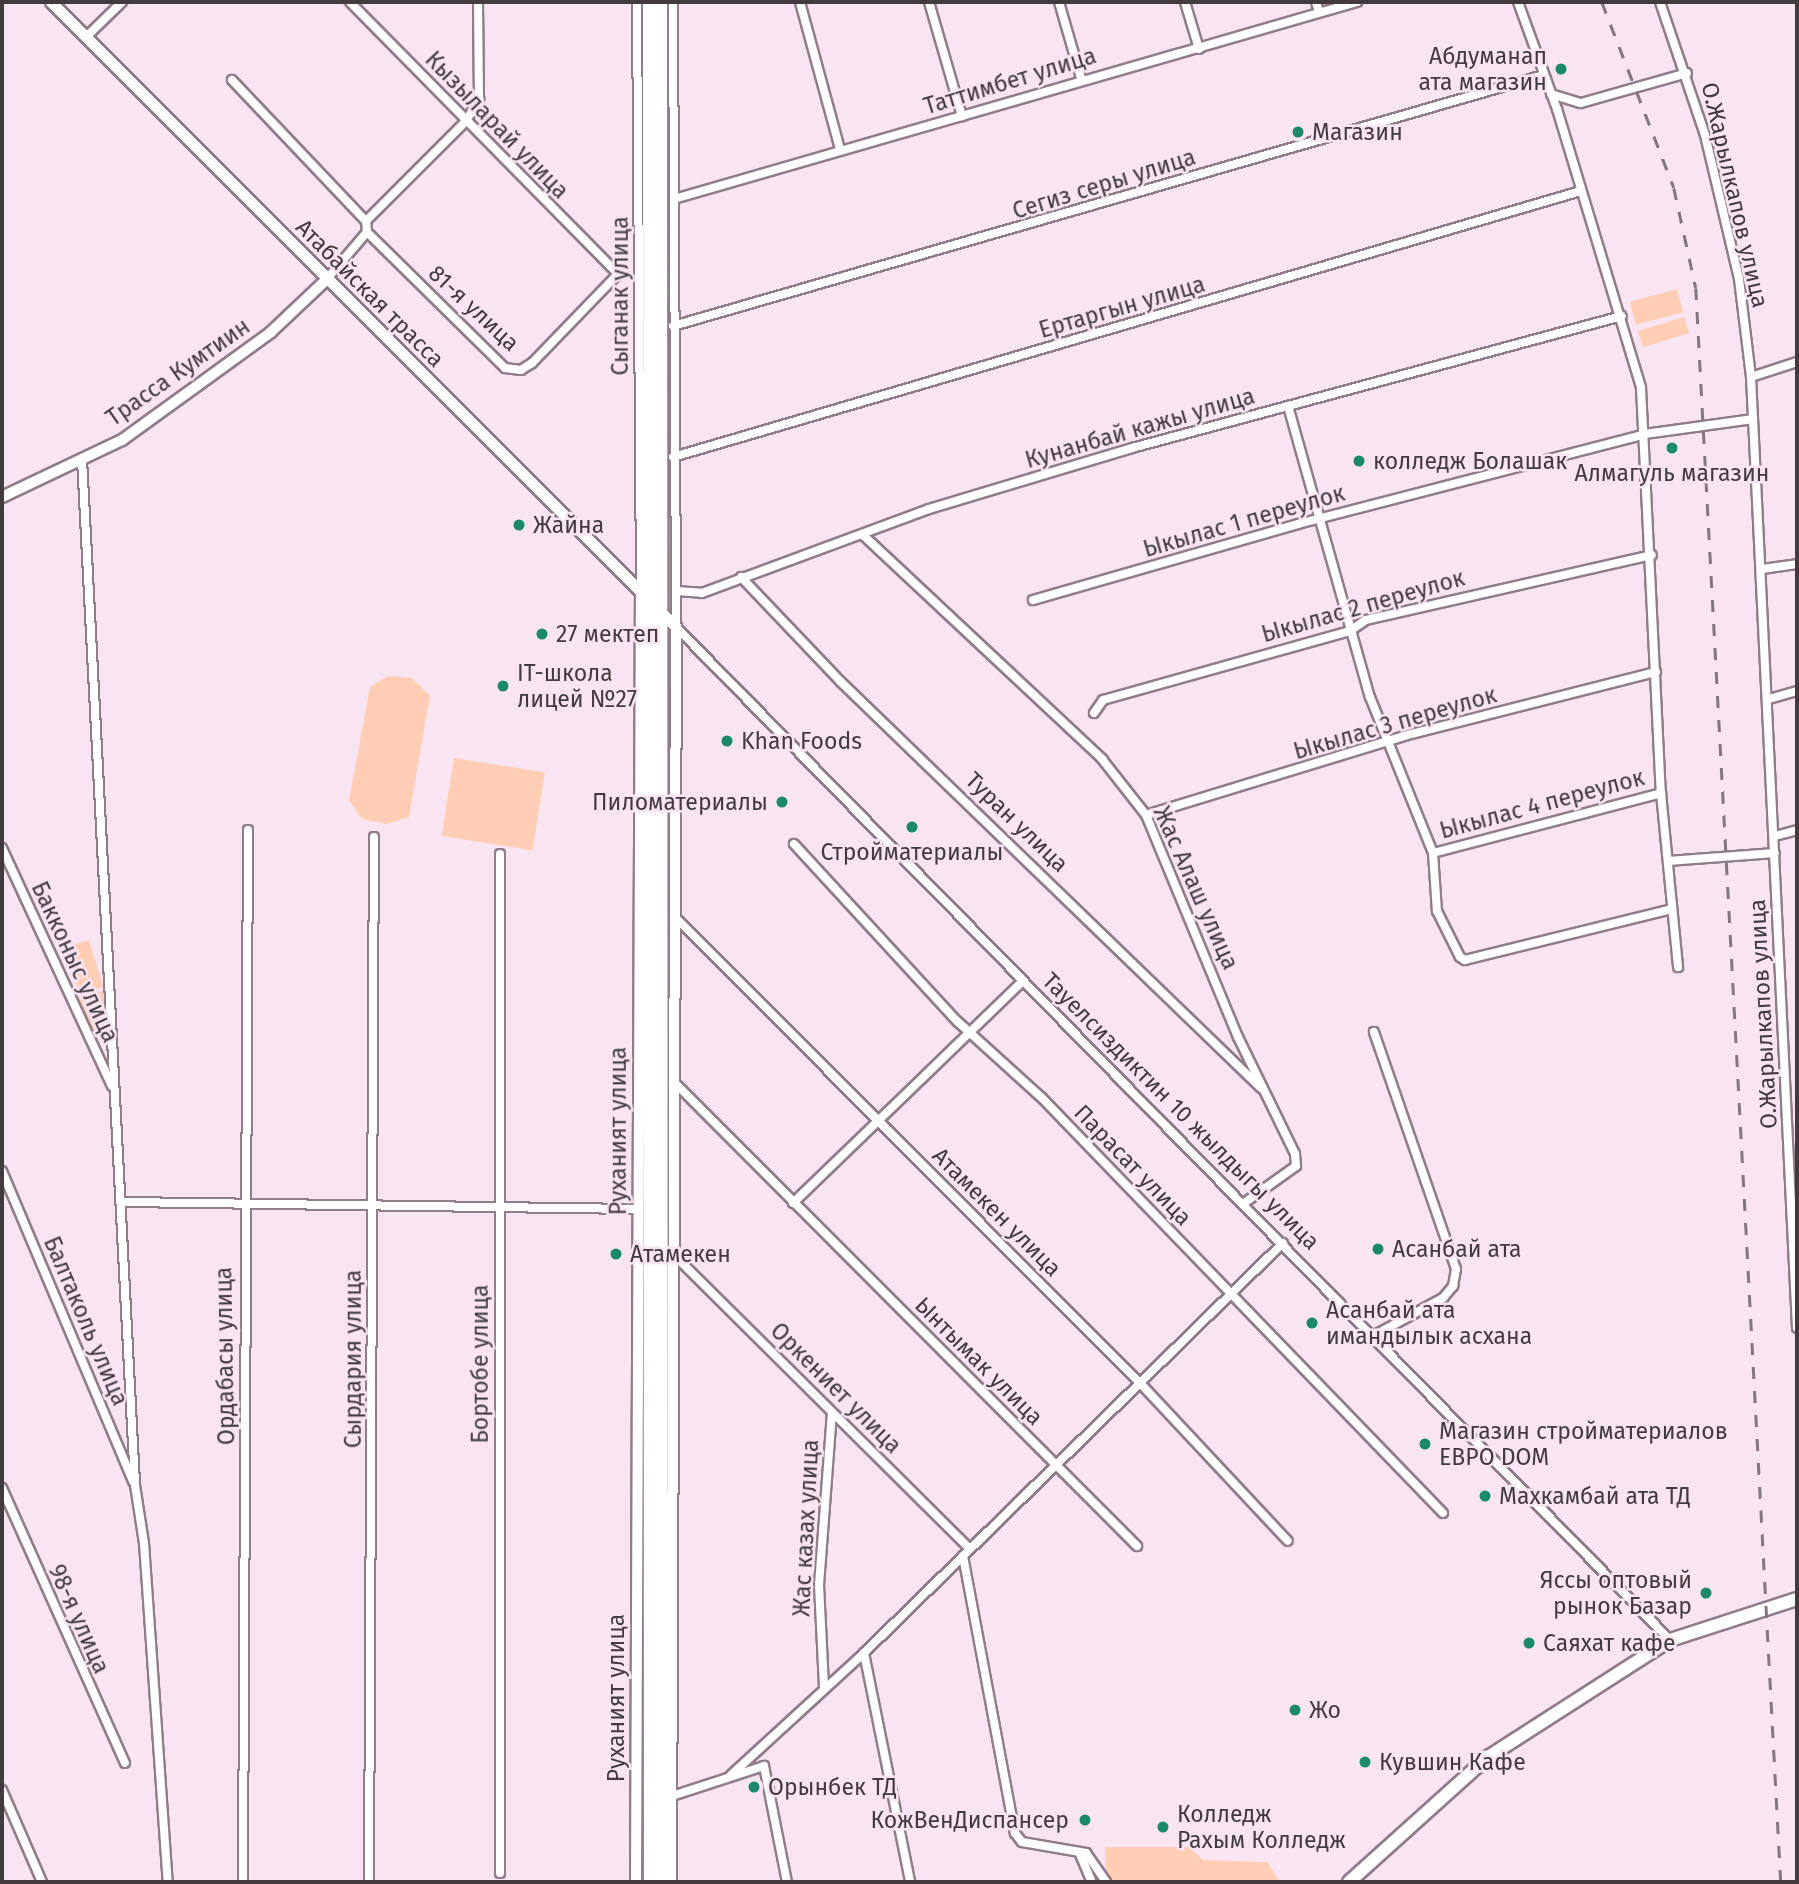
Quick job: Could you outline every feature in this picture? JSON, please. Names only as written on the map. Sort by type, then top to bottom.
[{"type":"highway","points":[[650,2],[645,595],[651,1882]]},
{"type":"highway","points":[[660,2],[661,1882]]},
{"type":"main road","name":"Атабайская трасса","points":[[51,2],[662,612]]},
{"type":"main road","name":"Трасса Кумтиин","points":[[2,496],[122,440],[271,332],[327,280]]},
{"type":"main road","name":"Руханият улица","points":[[636,1882],[645,595]]},
{"type":"main road","name":"Тауелсиздиктин 10 жылдыгы улица","points":[[662,612],[676,627]]},
{"type":"main road","points":[[671,1882],[669,1797],[675,1256],[673,1081],[676,627]]},
{"type":"main road","points":[[1350,1882],[1488,1757],[1670,1640],[1797,1599]]},
{"type":"street","points":[[86,37],[122,2]]},
{"type":"street","points":[[366,221],[466,121],[479,99],[478,2]]},
{"type":"street","name":"Сыганак улица","points":[[637,2],[645,595]]},
{"type":"street","points":[[673,2],[673,457],[676,627]]},
{"type":"street","points":[[800,2],[840,149]]},
{"type":"street","points":[[929,2],[962,116]]},
{"type":"street","points":[[1059,2],[1081,78]]},
{"type":"street","points":[[1185,2],[1199,49]]},
{"type":"street","points":[[1316,2],[1319,12]]},
{"type":"street","name":"Таттимбет улица","points":[[674,199],[962,116],[1081,78],[1199,49],[1357,2]]},
{"type":"street","points":[[1518,2],[1551,94],[1622,316],[1641,388],[1652,555],[1661,793],[1678,967]]},
{"type":"street","name":"О.Жарылкапов улица","points":[[1660,2],[1687,72],[1739,279],[1751,377],[1795,1224],[1797,1328]]},
{"type":"street","name":"Кызыларай улица","points":[[353,3],[618,274]]},
{"type":"street","points":[[1551,94],[1581,103],[1687,72]]},
{"type":"street","name":"Сегиз серы улица","points":[[673,326],[1544,75]]},
{"type":"street","points":[[232,80],[366,221],[367,232],[327,280]]},
{"type":"street","name":"Ертаргын улица","points":[[673,457],[1581,191]]},
{"type":"street","name":"81-я улица","points":[[367,232],[505,368],[521,370],[532,363],[618,274]]},
{"type":"street","name":"Кунанбай кажы улица","points":[[676,591],[702,593],[979,494],[1622,316]]},
{"type":"street","points":[[1751,377],[1797,362]]},
{"type":"street","points":[[1288,407],[1350,631],[1388,742],[1433,853],[1437,911],[1462,959],[1672,909]]},
{"type":"street","name":"Ыкылас 1 переулок","points":[[1033,600],[1319,519],[1645,434],[1753,419]]},
{"type":"street","points":[[82,459],[114,1091],[123,1202],[135,1485],[144,1543],[168,1882]]},
{"type":"street","name":"Жас Алаш улица","points":[[863,535],[1102,759],[1146,815],[1238,1037],[1295,1154],[1296,1166],[1243,1203]]},
{"type":"street","name":"Ыкылас 2 переулок","points":[[1094,713],[1103,700],[1350,631],[1366,620],[1451,597],[1652,555]]},
{"type":"street","points":[[1762,569],[1797,564]]},
{"type":"street","name":"Туран улица","points":[[741,578],[841,681],[1266,1093]]},
{"type":"street","name":"Тауелсиздиктин 10 жылдыгы улица","points":[[676,627],[1283,1243],[1600,1573],[1670,1640]]},
{"type":"street","name":"Ыкылас 3 переулок","points":[[1146,815],[1388,742],[1656,672]]},
{"type":"street","points":[[1769,699],[1797,691]]},
{"type":"street","name":"Ыкылас 4 переулок","points":[[1433,853],[1661,793]]},
{"type":"street","name":"Ордабасы улица","points":[[243,1882],[243,1204],[248,830]]},
{"type":"street","points":[[1775,836],[1797,830]]},
{"type":"street","name":"Сырдария улица","points":[[369,1882],[374,837]]},
{"type":"street","name":"Парасат улица","points":[[794,844],[971,1032],[1042,1098],[1443,1513]]},
{"type":"street","name":"Бакконыс улица","points":[[2,848],[114,1091]]},
{"type":"street","points":[[1668,861],[1775,853]]},
{"type":"street","name":"Бортобе улица","points":[[500,854],[500,1873]]},
{"type":"street","name":"Атамекен улица","points":[[674,915],[1140,1383],[1288,1541]]},
{"type":"street","points":[[793,1203],[881,1122],[1023,981]]},
{"type":"street","points":[[1373,1336],[1443,1298],[1453,1286],[1456,1269],[1374,1032]]},
{"type":"street","name":"Ынтымак улица","points":[[673,1081],[1137,1546]]},
{"type":"street","name":"Балтаколь улица","points":[[2,1171],[135,1485]]},
{"type":"street","points":[[123,1202],[639,1209]]},
{"type":"street","points":[[731,1775],[824,1686],[864,1653],[969,1548],[1057,1467],[1283,1243]]},
{"type":"street","name":"Оркениет улица","points":[[675,1256],[969,1548]]},
{"type":"street","name":"Жас казах улица","points":[[824,1686],[819,1586],[832,1412]]},
{"type":"street","name":"98-я улица","points":[[2,1488],[125,1763]]},
{"type":"street","points":[[963,1556],[1015,1833],[1022,1842],[1056,1845],[1091,1857],[1106,1882]]},
{"type":"street","points":[[864,1653],[910,1882]]},
{"type":"street","points":[[669,1797],[764,1766],[787,1882]]},
{"type":"street","points":[[2,1790],[42,1882]]},
{"type":"street","points":[[1079,1852],[1092,1882]]},
{"type":"shaded area","points":[[1677,289],[1683,312],[1636,325],[1630,302]]},
{"type":"shaded area","points":[[1684,317],[1689,333],[1643,347],[1638,331]]},
{"type":"shaded area","points":[[388,676],[412,678],[430,696],[409,817],[387,824],[362,819],[349,800],[370,687]]},
{"type":"shaded area","points":[[454,758],[545,772],[533,850],[442,836]]},
{"type":"shaded area","points":[[89,940],[103,987],[79,994],[65,947]]},
{"type":"shaded area","points":[[105,990],[108,1031],[93,1035],[76,998]]},
{"type":"shaded area","points":[[1105,1847],[1189,1847],[1203,1860],[1267,1862],[1280,1882],[1114,1882],[1106,1870]]},
{"type":"railway","points":[[1602,2],[1674,188],[1696,288],[1781,1882]]},
{"type":"place","name":"Абдуманап ата магазин","points":[[1561,69]]},
{"type":"place","name":"Магазин","points":[[1298,132]]},
{"type":"place","name":"Алмагуль магазин","points":[[1672,448]]},
{"type":"place","name":"колледж Болашак","points":[[1359,461]]},
{"type":"place","name":"Жайна","points":[[519,525]]},
{"type":"place","name":"27 мектеп","points":[[542,634]]},
{"type":"place","name":"IT-школа лицей №27","points":[[503,686]]},
{"type":"place","name":"Khan Foods","points":[[727,741]]},
{"type":"place","name":"Пиломатериалы","points":[[782,802]]},
{"type":"place","name":"Стройматериалы","points":[[912,827]]},
{"type":"place","name":"Асанбай ата","points":[[1378,1249]]},
{"type":"place","name":"Атамекен","points":[[616,1254]]},
{"type":"place","name":"Асанбай ата имандылык асхана","points":[[1312,1323]]},
{"type":"place","name":"Магазин стройматериалов ЕВРО DOM","points":[[1425,1444]]},
{"type":"place","name":"Махкамбай ата ТД","points":[[1485,1496]]},
{"type":"place","name":"Яссы оптовый рынок Базар","points":[[1706,1593]]},
{"type":"place","name":"Саяхат кафе","points":[[1529,1643]]},
{"type":"place","name":"Жо","points":[[1295,1710]]},
{"type":"place","name":"Кувшин Кафе","points":[[1365,1762]]},
{"type":"place","name":"Орынбек ТД","points":[[754,1787]]},
{"type":"place","name":"КожВенДиспансер","points":[[1085,1820]]},
{"type":"place","name":"Колледж Рахым Колледж","points":[[1163,1827]]}]
